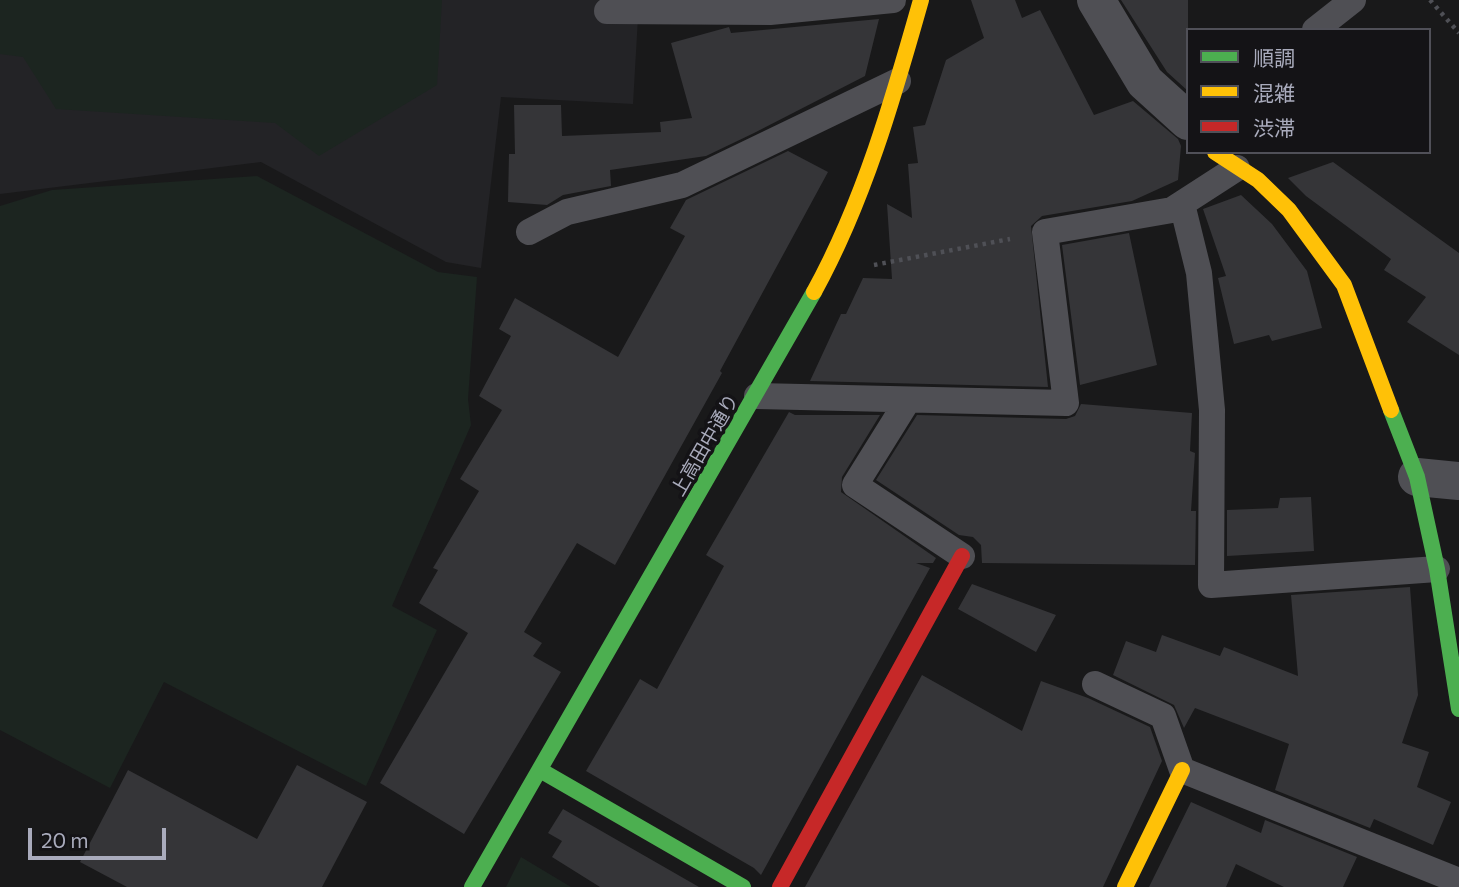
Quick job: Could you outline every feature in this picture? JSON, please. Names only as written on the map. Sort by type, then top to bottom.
[{"type":"street","name":"上高田中通り","points":[[472,887],[757,396],[830,263],[888,117],[921,0]]},
{"type":"street","points":[[1096,0],[1145,82],[1186,119]]},
{"type":"street","points":[[1218,154],[1258,180],[1289,210],[1344,285],[1417,477],[1437,569],[1459,709]]},
{"type":"street","points":[[1417,477],[1459,481]]},
{"type":"street","points":[[780,887],[962,556]]},
{"type":"street","points":[[540,770],[743,887]]},
{"type":"street","points":[[1125,887],[1182,770]]},
{"type":"lane","points":[[607,10],[770,12],[893,0]]},
{"type":"lane","points":[[1318,28],[1353,0]]},
{"type":"lane","points":[[530,233],[566,212],[682,185],[898,80]]},
{"type":"lane","points":[[757,396],[1066,403],[1045,232],[1172,210],[1237,168]]},
{"type":"lane","points":[[1182,204],[1199,272],[1212,410],[1211,585],[1437,569]]},
{"type":"lane","points":[[908,400],[855,485],[962,556]]},
{"type":"lane","points":[[1095,684],[1163,716],[1182,770],[1459,881]]},
{"type":"path","points":[[1430,0],[1459,33]]},
{"type":"path","points":[[830,263],[865,267],[1045,232]]},
{"type":"shaded area","points":[[0,0],[639,0],[633,104],[501,97],[481,268],[446,262],[261,162],[0,194]]},
{"type":"shaded area","points":[[0,0],[442,0],[437,85],[319,156],[275,123],[56,109],[23,57],[0,54]]},
{"type":"shaded area","points":[[257,176],[438,272],[477,277],[468,399],[471,425],[392,606],[437,630],[366,786],[164,682],[110,788],[0,730],[0,206],[52,190]]},
{"type":"shaded area","points":[[521,857],[571,887],[506,887]]},
{"type":"building","points":[[971,0],[1015,0],[1022,18],[1040,10],[1094,115],[1133,101],[1178,139],[1181,146],[1178,180],[1132,201],[1042,216],[1031,226],[1048,387],[810,381],[841,314],[846,314],[863,278],[892,279],[887,204],[912,218],[908,164],[918,163],[913,127],[925,125],[946,60],[984,38]]},
{"type":"building","points":[[1121,0],[1188,0],[1186,89],[1167,72]]},
{"type":"building","points":[[879,19],[865,76],[754,133],[706,156],[610,170],[611,186],[563,195],[547,205],[508,202],[509,154],[515,154],[514,105],[561,105],[562,136],[661,132],[660,122],[692,118],[671,43],[729,27],[731,33]]},
{"type":"building","points":[[788,151],[828,172],[720,371],[722,373],[615,565],[577,543],[524,632],[542,643],[533,656],[561,672],[464,834],[380,783],[468,633],[419,603],[438,570],[433,568],[479,491],[460,479],[502,410],[479,396],[511,336],[499,329],[515,298],[618,357],[685,236],[670,228],[686,200]]},
{"type":"building","points":[[1333,162],[1459,253],[1459,355],[1407,322],[1426,297],[1384,270],[1391,259],[1306,196],[1288,178]]},
{"type":"building","points":[[1241,195],[1272,224],[1307,271],[1322,328],[1272,341],[1269,335],[1234,344],[1218,278],[1226,276],[1203,209]]},
{"type":"building","points":[[1129,233],[1157,365],[1080,385],[1062,245]]},
{"type":"building","points":[[1081,404],[1192,413],[1190,451],[1195,453],[1191,511],[1196,511],[1195,565],[982,563],[981,545],[973,537],[959,535],[876,480],[917,415],[1066,419],[1075,416]]},
{"type":"building","points":[[789,412],[795,415],[880,415],[842,477],[841,492],[936,558],[933,563],[916,563],[930,568],[761,875],[754,868],[586,771],[640,679],[657,689],[724,566],[706,555]]},
{"type":"building","points":[[1311,497],[1314,551],[1227,556],[1227,510],[1278,508],[1280,498]]},
{"type":"building","points":[[972,584],[1056,615],[1036,652],[958,609]]},
{"type":"building","points":[[1410,587],[1418,695],[1402,743],[1429,752],[1417,787],[1451,802],[1433,845],[1374,819],[1370,828],[1275,790],[1289,744],[1195,708],[1184,728],[1174,705],[1113,675],[1126,641],[1156,652],[1162,635],[1220,656],[1224,647],[1298,676],[1291,595]]},
{"type":"building","points":[[922,675],[1022,731],[1041,681],[1088,698],[1150,727],[1162,761],[1103,887],[805,887]]},
{"type":"building","points":[[297,765],[367,802],[322,887],[127,887],[80,862],[128,770],[257,839]]},
{"type":"building","points":[[1191,802],[1261,833],[1265,820],[1357,857],[1343,887],[1284,887],[1236,864],[1226,887],[1149,887]]},
{"type":"building","points":[[563,809],[699,887],[600,887],[552,857],[562,841],[548,833]]},
{"type":"traffic: fast","points":[[472,887],[814,292]]},
{"type":"traffic: fast","points":[[1391,410],[1417,477],[1437,569],[1459,709]]},
{"type":"traffic: fast","points":[[540,770],[743,887]]},
{"type":"traffic: slow","points":[[814,292],[848,222],[876,149],[921,0]]},
{"type":"traffic: slow","points":[[1218,154],[1258,180],[1289,210],[1344,285],[1391,410]]},
{"type":"traffic: slow","points":[[1125,887],[1182,770]]},
{"type":"traffic: jam","points":[[780,887],[962,556]]}]
